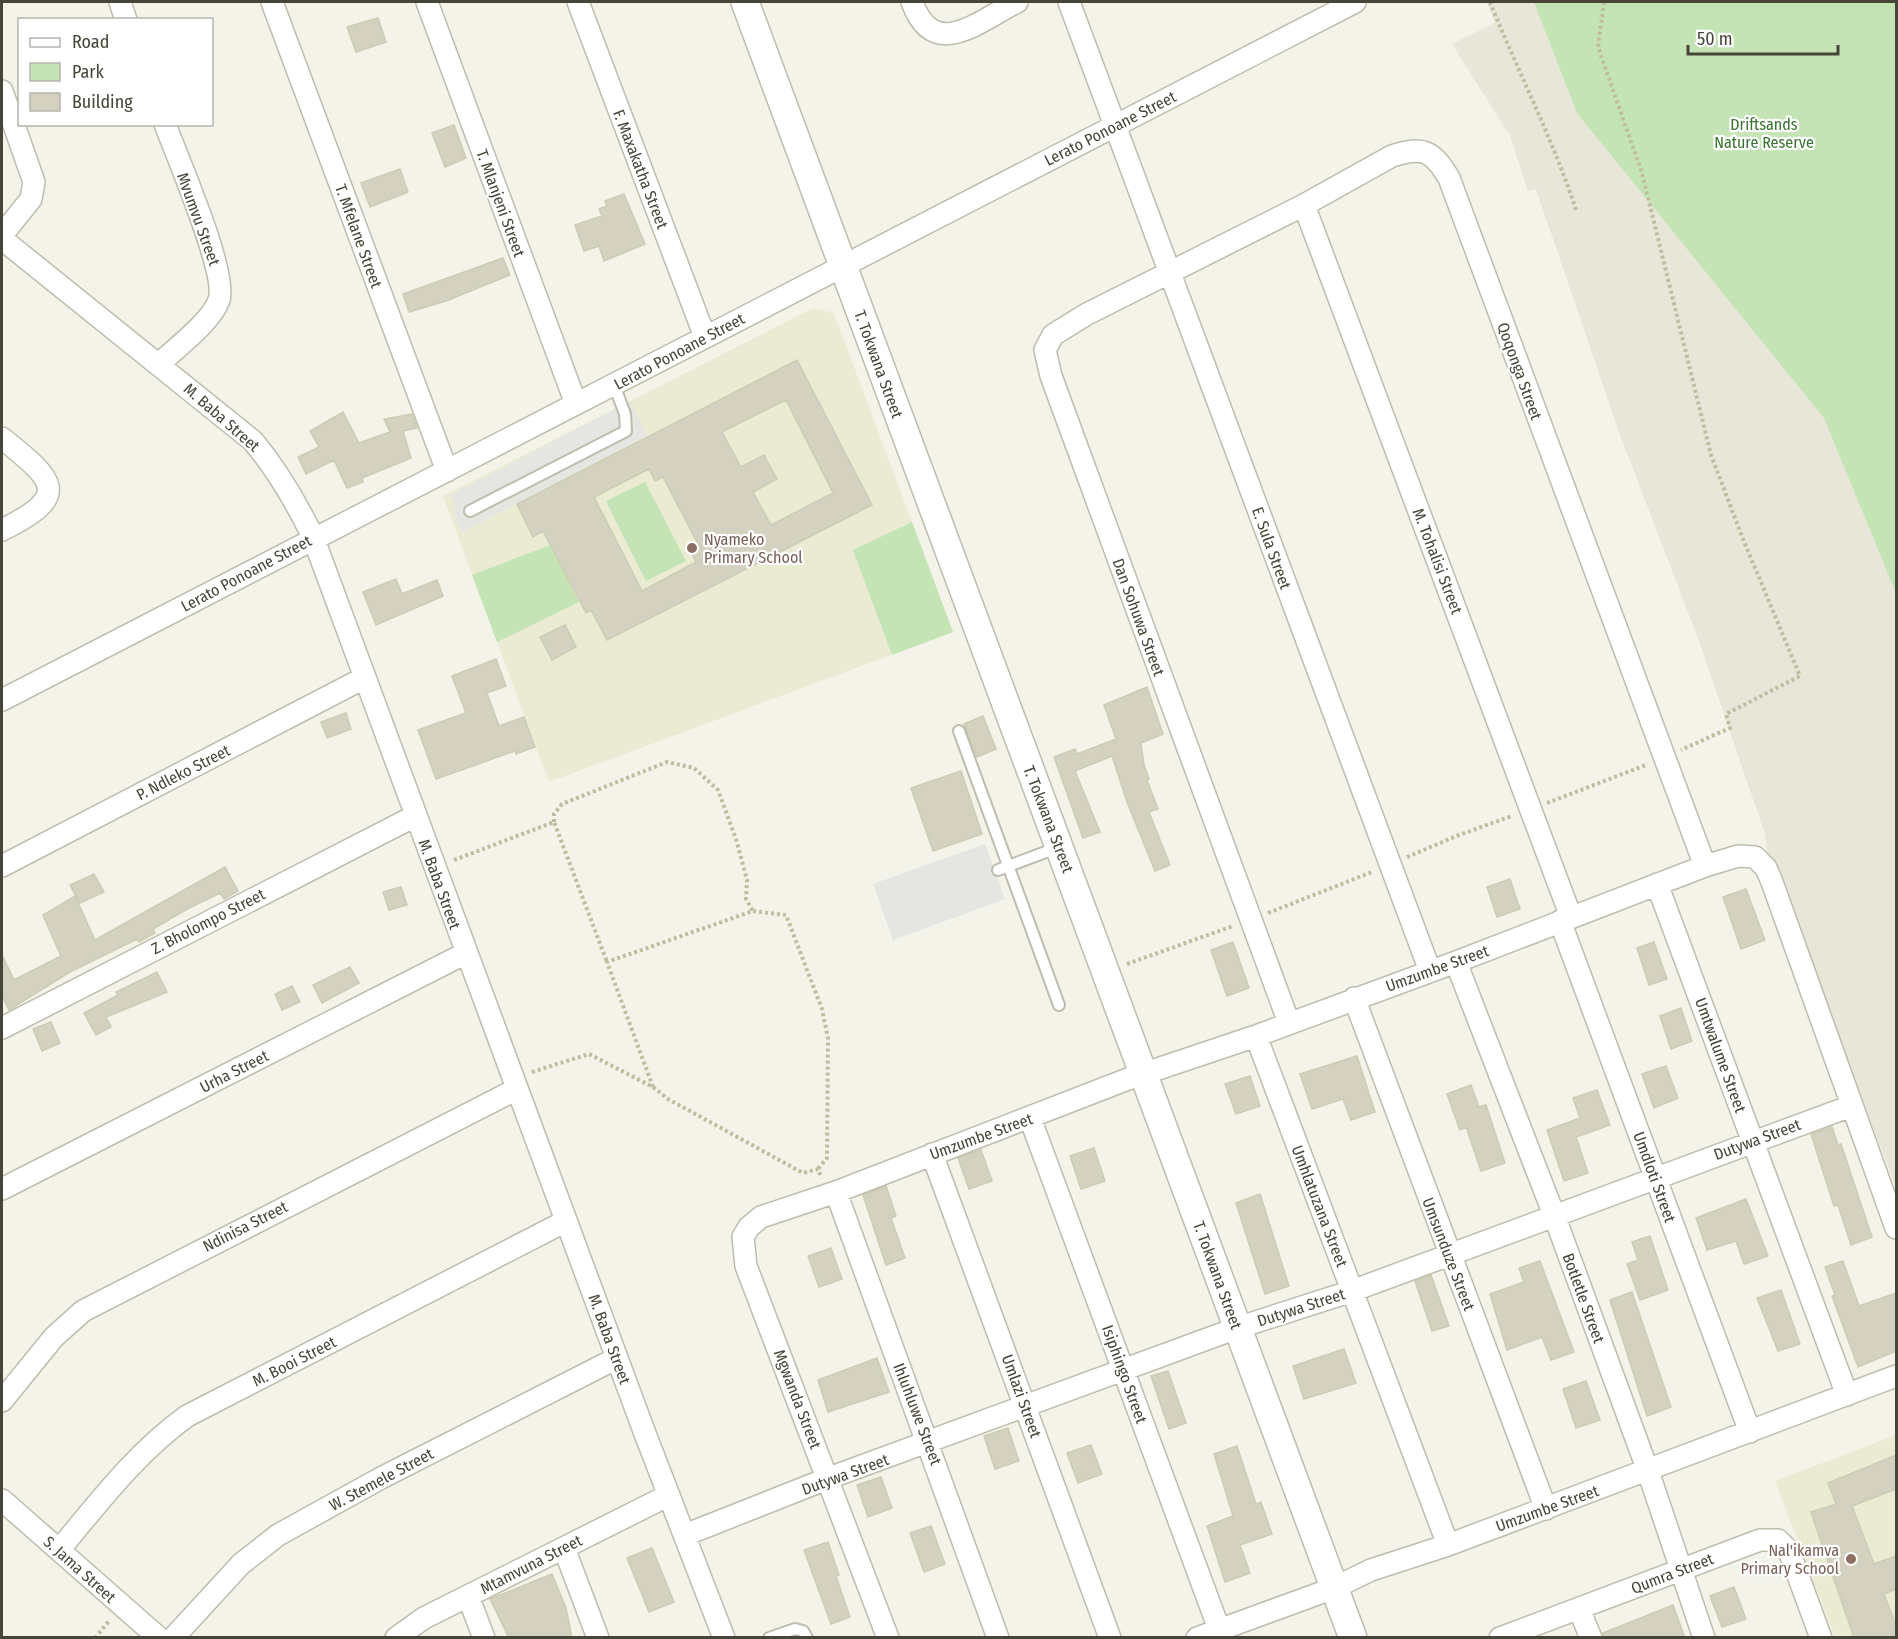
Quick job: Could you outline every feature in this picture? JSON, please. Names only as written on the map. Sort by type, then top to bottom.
[{"type":"street","points":[[120,2],[125,18]]},
{"type":"street","name":"T. Mfelane Street","points":[[272,2],[447,471]]},
{"type":"street","name":"T. Mlanjeni Street","points":[[427,2],[576,404]]},
{"type":"street","name":"F. Maxakatha Street","points":[[578,2],[705,337]]},
{"type":"street","name":"T. Tokwana Street","points":[[745,2],[1353,1638]]},
{"type":"street","points":[[912,2],[924,27],[933,32],[950,34],[1017,2]]},
{"type":"street","name":"E. Sula Street","points":[[1069,2],[1430,971]]},
{"type":"street","name":"Lerato Ponoane Street","points":[[2,700],[313,537],[447,471],[1355,2]]},
{"type":"street","points":[[2,91],[34,182],[27,205],[2,237]]},
{"type":"street","name":"Mvumvu Street","points":[[159,364],[213,312],[220,293],[217,266],[166,126]]},
{"type":"street","name":"Qoqonga Street","points":[[1169,272],[1304,205],[1392,156],[1407,151],[1433,154],[1449,177],[1705,866]]},
{"type":"street","name":"M. Tohalisi Street","points":[[1304,205],[1565,919]]},
{"type":"street","name":"M. Baba Street","points":[[2,237],[253,441],[289,489],[313,537],[431,860],[724,1638]]},
{"type":"street","name":"Dan Sohuwa Street","points":[[1169,272],[1053,335],[1046,342],[1046,361],[1288,1023]]},
{"type":"street","points":[[2,438],[42,471],[48,495],[44,505],[30,516],[2,530]]},
{"type":"street","name":"P. Ndleko Street","points":[[2,866],[364,678]]},
{"type":"street","name":"Z. Bholompo Street","points":[[2,1028],[415,816]]},
{"type":"street","name":"Umzumbe Street","points":[[748,1227],[761,1216],[832,1193],[1144,1074],[1256,1036],[1705,866],[1738,856],[1755,857],[1766,868],[1896,1228]]},
{"type":"street","name":"Umtwalume Street","points":[[1657,884],[1847,1395]]},
{"type":"street","name":"Umdloti Street","points":[[1565,919],[1655,1177],[1750,1432]]},
{"type":"street","name":"Urha Street","points":[[2,1189],[466,953]]},
{"type":"street","name":"Botletle Street","points":[[1456,962],[1554,1215],[1648,1471],[1679,1570],[1704,1638]]},
{"type":"street","name":"Umsunduze Street","points":[[1354,998],[1546,1509]]},
{"type":"street","name":"Umhlatuzana Street","points":[[1256,1036],[1448,1545]]},
{"type":"street","name":"Ndinisa Street","points":[[2,1401],[54,1337],[83,1311],[515,1083]]},
{"type":"street","name":"Dutywa Street","points":[[685,1535],[829,1478],[1237,1328],[1352,1290],[1752,1140],[1851,1106]]},
{"type":"street","name":"Isiphingo Street","points":[[1030,1118],[1219,1629]]},
{"type":"street","name":"Umlazi Street","points":[[932,1154],[1110,1638]]},
{"type":"street","name":"Ihluhluwe Street","points":[[832,1193],[929,1443],[998,1638]]},
{"type":"street","name":"M. Booi Street","points":[[59,1550],[124,1472],[159,1436],[187,1416],[566,1221]]},
{"type":"street","name":"Mgwanda Street","points":[[748,1227],[743,1243],[746,1266],[829,1478],[888,1638]]},
{"type":"street","name":"W. Stemele Street","points":[[172,1638],[241,1564],[278,1535],[381,1478],[617,1358]]},
{"type":"street","name":"Umzumbe Street","points":[[1197,1638],[1334,1588],[1371,1570],[1546,1509],[1896,1377]]},
{"type":"street","name":"Mtamvuna Street","points":[[396,1638],[424,1618],[669,1495]]},
{"type":"street","name":"S. Jama Street","points":[[2,1500],[159,1638]]},
{"type":"street","name":"Qumra Street","points":[[1500,1638],[1760,1540],[1778,1540],[1789,1551],[1821,1638]]},
{"type":"street","points":[[564,1548],[598,1638]]},
{"type":"street","points":[[468,1596],[484,1638]]},
{"type":"street","points":[[1579,1609],[1591,1638]]},
{"type":"lane","points":[[470,511],[626,431],[625,414],[614,385]]},
{"type":"lane","points":[[960,731],[1003,868],[1059,1005]]},
{"type":"lane","points":[[1003,868],[1060,847]]},
{"type":"lane","points":[[769,1638],[795,1629],[803,1631],[807,1638]]},
{"type":"path","points":[[1490,2],[1533,105],[1560,159],[1576,210]]},
{"type":"path","points":[[1604,2],[1598,47],[1642,173],[1711,454],[1743,540],[1800,676],[1726,714],[1730,728],[1664,758]]},
{"type":"path","points":[[653,1087],[554,822],[554,814],[562,804],[667,762],[694,768],[718,790],[736,839],[747,880],[746,899],[753,912]]},
{"type":"path","points":[[431,860],[453,860],[554,822]]},
{"type":"path","points":[[515,1083],[589,1054],[653,1087],[668,1099],[803,1173],[818,1169],[827,1158],[828,1038],[822,1009],[786,915],[753,912],[607,962]]},
{"type":"path","points":[[818,1169],[832,1193]]},
{"type":"shaded area","points":[[1487,2],[1833,2],[1896,43],[1896,1187],[1768,856],[1765,834],[1699,641],[1620,435],[1536,189],[1528,191],[1510,136],[1452,44],[1495,23]]},
{"type":"shaded area","name":"Nyameko Primary School","points":[[813,308],[834,313],[953,632],[549,782],[443,496]]},
{"type":"shaded area","points":[[630,402],[648,436],[462,532],[452,512],[457,509],[450,495]]},
{"type":"shaded area","points":[[985,844],[1005,899],[893,940],[873,884]]},
{"type":"shaded area","name":"Nal'ikamva Primary School","points":[[1896,1435],[1896,1637],[1835,1637],[1775,1481]]},
{"type":"green space","name":"Driftsands Nature Reserve","points":[[1534,2],[1896,2],[1896,593],[1824,418],[1577,113]]},
{"type":"green space","points":[[645,482],[686,561],[646,581],[606,501]]},
{"type":"green space","points":[[912,522],[953,632],[892,655],[853,550]]},
{"type":"green space","points":[[550,545],[579,602],[497,642],[472,575]]},
{"type":"building","points":[[378,18],[386,42],[356,52],[347,27]]},
{"type":"building","points":[[454,125],[466,158],[445,167],[432,133]]},
{"type":"building","points":[[400,169],[408,192],[370,207],[361,183]]},
{"type":"building","points":[[624,194],[645,244],[604,261],[599,246],[584,251],[575,225],[602,216],[599,209],[607,206],[605,201]]},
{"type":"building","points":[[503,258],[510,275],[446,301],[409,312],[403,294]]},
{"type":"building","points":[[797,360],[872,505],[607,640],[591,610],[586,613],[543,531],[533,537],[517,504]],"holes":[[[786,400],[833,493],[771,525],[753,492],[777,479],[764,455],[741,467],[722,432]],[[649,469],[655,481],[663,477],[698,544],[689,548],[696,562],[642,591],[594,497]]]},
{"type":"building","points":[[343,412],[359,443],[390,432],[384,419],[412,414],[417,428],[403,431],[411,458],[362,478],[363,482],[347,488],[334,460],[306,474],[298,457],[319,447],[310,431]]},
{"type":"building","points":[[396,579],[402,594],[437,580],[443,596],[376,625],[363,592]]},
{"type":"building","points":[[565,625],[576,647],[552,660],[540,637]]},
{"type":"building","points":[[496,659],[506,686],[487,693],[499,726],[524,717],[535,747],[516,754],[515,751],[436,779],[418,730],[466,713],[452,676]]},
{"type":"building","points":[[1147,687],[1163,734],[1141,743],[1144,765],[1149,779],[1147,780],[1158,809],[1149,812],[1170,865],[1155,871],[1127,802],[1112,756],[1075,771],[1100,832],[1083,838],[1054,757],[1075,749],[1077,754],[1116,739],[1104,705]]},
{"type":"building","points":[[346,713],[351,729],[327,738],[321,722]]},
{"type":"building","points":[[983,716],[996,749],[977,757],[964,724]]},
{"type":"building","points":[[961,771],[982,834],[933,851],[911,788]]},
{"type":"building","points":[[225,867],[238,891],[224,899],[220,893],[189,908],[153,929],[155,933],[139,942],[137,939],[70,972],[9,1010],[2,996],[2,955],[14,980],[61,956],[43,915],[75,896],[95,940]]},
{"type":"building","points":[[94,874],[104,892],[80,903],[70,885]]},
{"type":"building","points":[[1510,879],[1520,909],[1497,917],[1487,887]]},
{"type":"building","points":[[401,887],[407,905],[389,910],[383,892]]},
{"type":"building","points":[[1746,889],[1765,940],[1741,949],[1723,897]]},
{"type":"building","points":[[1233,942],[1249,988],[1227,996],[1211,950]]},
{"type":"building","points":[[1654,942],[1667,979],[1649,985],[1637,948]]},
{"type":"building","points":[[350,967],[359,983],[322,1003],[313,985]]},
{"type":"building","points":[[157,972],[167,992],[106,1017],[111,1027],[96,1035],[84,1013],[118,995],[116,992]]},
{"type":"building","points":[[292,986],[300,1002],[282,1010],[275,994]]},
{"type":"building","points":[[1681,1008],[1692,1041],[1671,1049],[1660,1016]]},
{"type":"building","points":[[51,1022],[60,1043],[42,1051],[33,1029]]},
{"type":"building","points":[[1357,1056],[1375,1112],[1351,1120],[1343,1099],[1312,1109],[1300,1074]]},
{"type":"building","points":[[1666,1066],[1678,1098],[1654,1108],[1642,1074]]},
{"type":"building","points":[[1250,1076],[1260,1106],[1236,1114],[1225,1084]]},
{"type":"building","points":[[1471,1085],[1479,1107],[1486,1105],[1505,1163],[1481,1171],[1466,1127],[1460,1130],[1447,1094]]},
{"type":"building","points":[[1597,1090],[1610,1125],[1576,1137],[1588,1173],[1564,1181],[1547,1130],[1580,1118],[1573,1098]]},
{"type":"building","points":[[1832,1127],[1838,1145],[1841,1144],[1872,1237],[1851,1245],[1838,1205],[1834,1206],[1811,1134]]},
{"type":"building","points":[[1094,1148],[1105,1181],[1081,1189],[1070,1156]]},
{"type":"building","points":[[981,1150],[992,1181],[969,1189],[958,1158]]},
{"type":"building","points":[[886,1186],[896,1216],[891,1218],[905,1258],[886,1265],[863,1195]]},
{"type":"building","points":[[1260,1194],[1289,1286],[1265,1294],[1236,1203]]},
{"type":"building","points":[[1746,1199],[1768,1256],[1744,1264],[1736,1241],[1707,1250],[1696,1218]]},
{"type":"building","points":[[1650,1236],[1668,1290],[1640,1300],[1627,1264],[1638,1260],[1632,1242]]},
{"type":"building","points":[[831,1248],[842,1279],[819,1287],[808,1256]]},
{"type":"building","points":[[1540,1261],[1574,1352],[1551,1360],[1542,1337],[1507,1350],[1490,1294],[1524,1282],[1519,1268]]},
{"type":"building","points":[[1843,1261],[1859,1306],[1896,1293],[1896,1351],[1858,1367],[1832,1296],[1835,1295],[1825,1267]]},
{"type":"building","points":[[1431,1275],[1449,1326],[1432,1331],[1415,1281]]},
{"type":"building","points":[[1781,1290],[1800,1344],[1778,1351],[1757,1298]]},
{"type":"building","points":[[1632,1292],[1671,1407],[1647,1416],[1610,1300]]},
{"type":"building","points":[[1344,1349],[1356,1383],[1304,1399],[1293,1366]]},
{"type":"building","points":[[877,1358],[889,1392],[828,1412],[818,1380]]},
{"type":"building","points":[[1168,1371],[1186,1423],[1169,1429],[1151,1376]]},
{"type":"building","points":[[1586,1381],[1600,1420],[1576,1428],[1563,1389]]},
{"type":"building","points":[[1008,1428],[1019,1461],[995,1469],[984,1436]]},
{"type":"building","points":[[1091,1445],[1102,1474],[1078,1483],[1067,1453]]},
{"type":"building","points":[[1237,1446],[1256,1504],[1261,1502],[1272,1534],[1240,1545],[1250,1573],[1225,1582],[1207,1526],[1233,1516],[1214,1454]]},
{"type":"building","points":[[1896,1455],[1896,1489],[1852,1506],[1874,1564],[1896,1556],[1896,1589],[1884,1594],[1896,1626],[1896,1638],[1854,1638],[1811,1512],[1836,1504],[1828,1483]]},
{"type":"building","points":[[881,1477],[892,1508],[868,1517],[857,1485]]},
{"type":"building","points":[[931,1526],[945,1564],[924,1572],[910,1533]]},
{"type":"building","points":[[828,1542],[839,1575],[836,1576],[850,1617],[831,1624],[804,1550]]},
{"type":"building","points":[[652,1548],[674,1602],[649,1612],[627,1558]]},
{"type":"building","points":[[552,1574],[566,1608],[572,1638],[509,1638],[490,1599]]},
{"type":"building","points":[[1734,1587],[1746,1619],[1722,1627],[1710,1596]]},
{"type":"building","points":[[1673,1605],[1685,1638],[1603,1638],[1603,1633]]},
{"type":"place","name":"Nyameko Primary School","points":[[692,548]]},
{"type":"place","name":"Nal'ikamva Primary School","points":[[1851,1559]]}]
